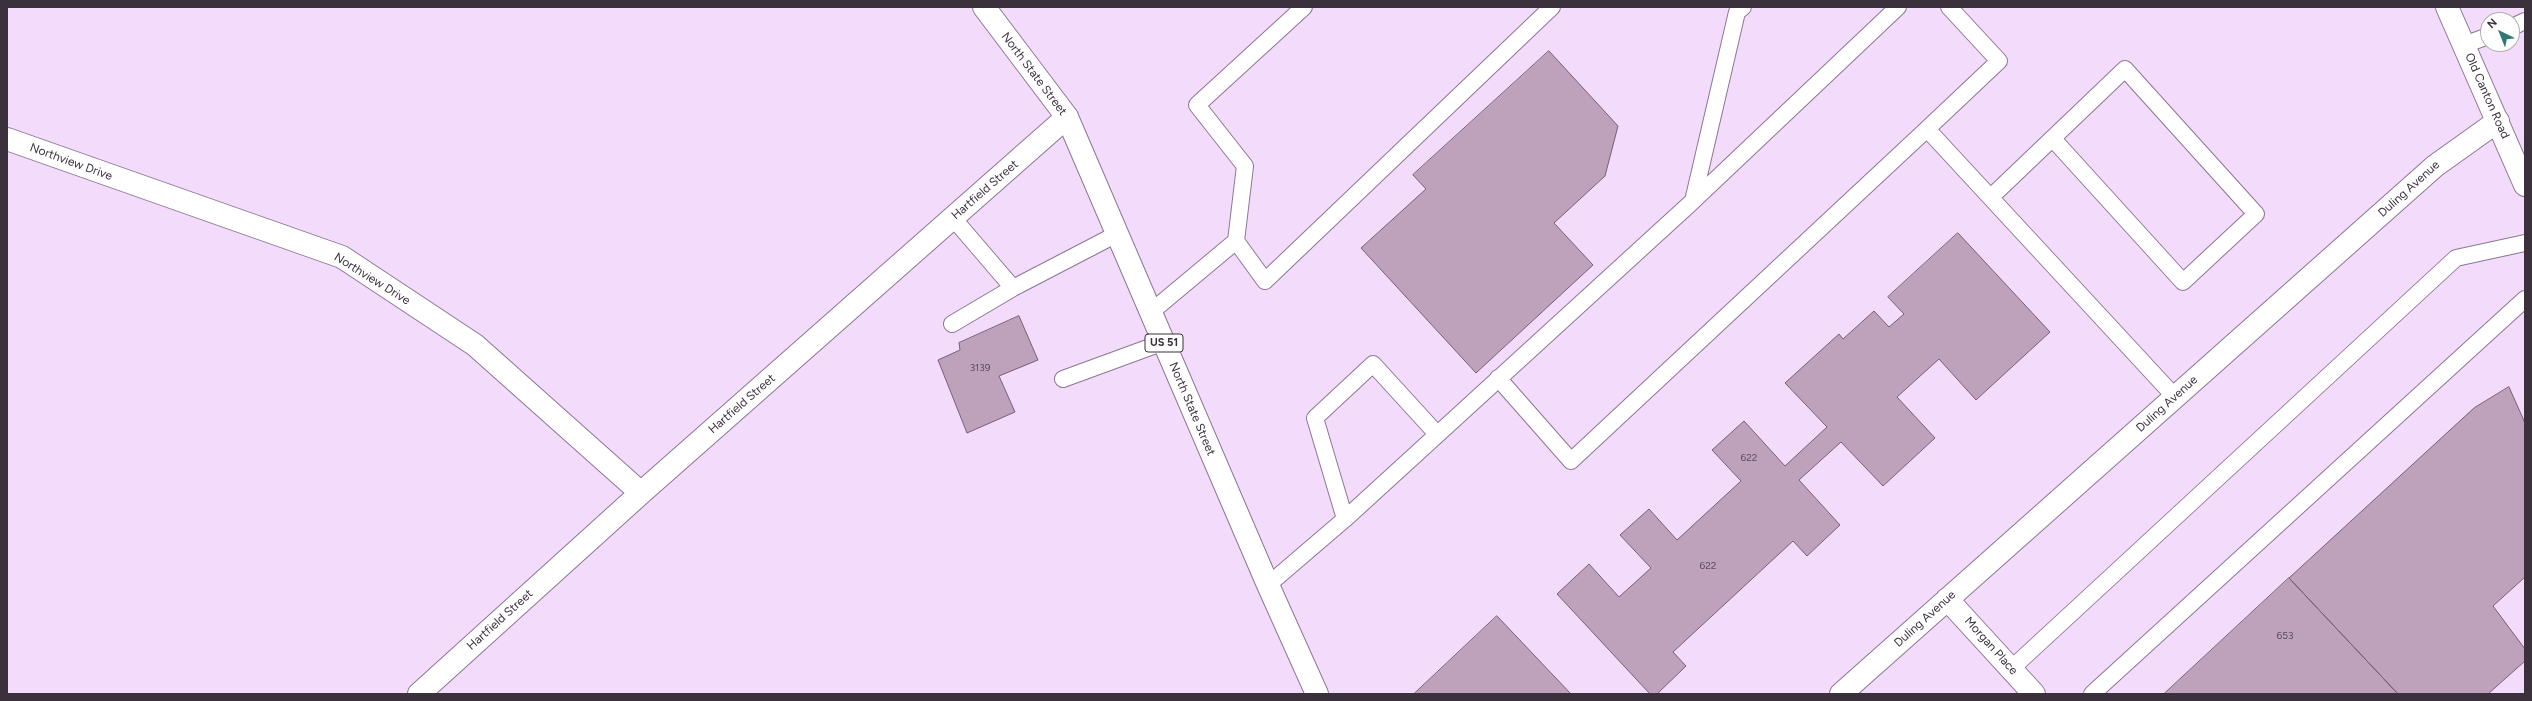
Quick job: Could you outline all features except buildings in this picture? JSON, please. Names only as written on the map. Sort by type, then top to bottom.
[{"type":"street","name":"North State Street","points":[[984,7],[1067,117],[1268,585],[1317,694]]},
{"type":"street","name":"Old Canton Road","points":[[2447,7],[2525,185]]},
{"type":"street","name":"Hartfield Street","points":[[419,694],[641,493],[1067,117]]},
{"type":"street","name":"Duling Avenue","points":[[1841,694],[2446,156],[2498,121]]},
{"type":"street","name":"Northview Drive","points":[[7,139],[342,257],[475,345],[641,493]]},
{"type":"street","name":"Morgan Place","points":[[1947,599],[2034,694]]},
{"type":"lane","points":[[1304,7],[1196,105],[1245,166],[1236,241],[1265,281],[1552,7]]},
{"type":"lane","points":[[1693,201],[1737,12],[1743,7]]},
{"type":"lane","points":[[1268,585],[1345,519],[1436,434],[1693,201],[1898,7]]},
{"type":"lane","points":[[1498,378],[1571,461],[1999,61],[1949,7]]},
{"type":"lane","points":[[2464,45],[2480,39]]},
{"type":"lane","points":[[1990,197],[2053,139],[2125,69],[2256,214],[2183,282],[2053,139]]},
{"type":"lane","points":[[1927,129],[2175,397]]},
{"type":"lane","points":[[952,218],[1013,288]]},
{"type":"lane","points":[[952,324],[1013,288],[1117,234]]},
{"type":"lane","points":[[1151,312],[1236,241]]},
{"type":"lane","points":[[2011,669],[2456,258],[2525,243]]},
{"type":"lane","points":[[2092,694],[2525,299]]},
{"type":"lane","points":[[1063,379],[1164,342]]},
{"type":"lane","points":[[1345,519],[1315,418],[1373,364],[1436,434]]}]
